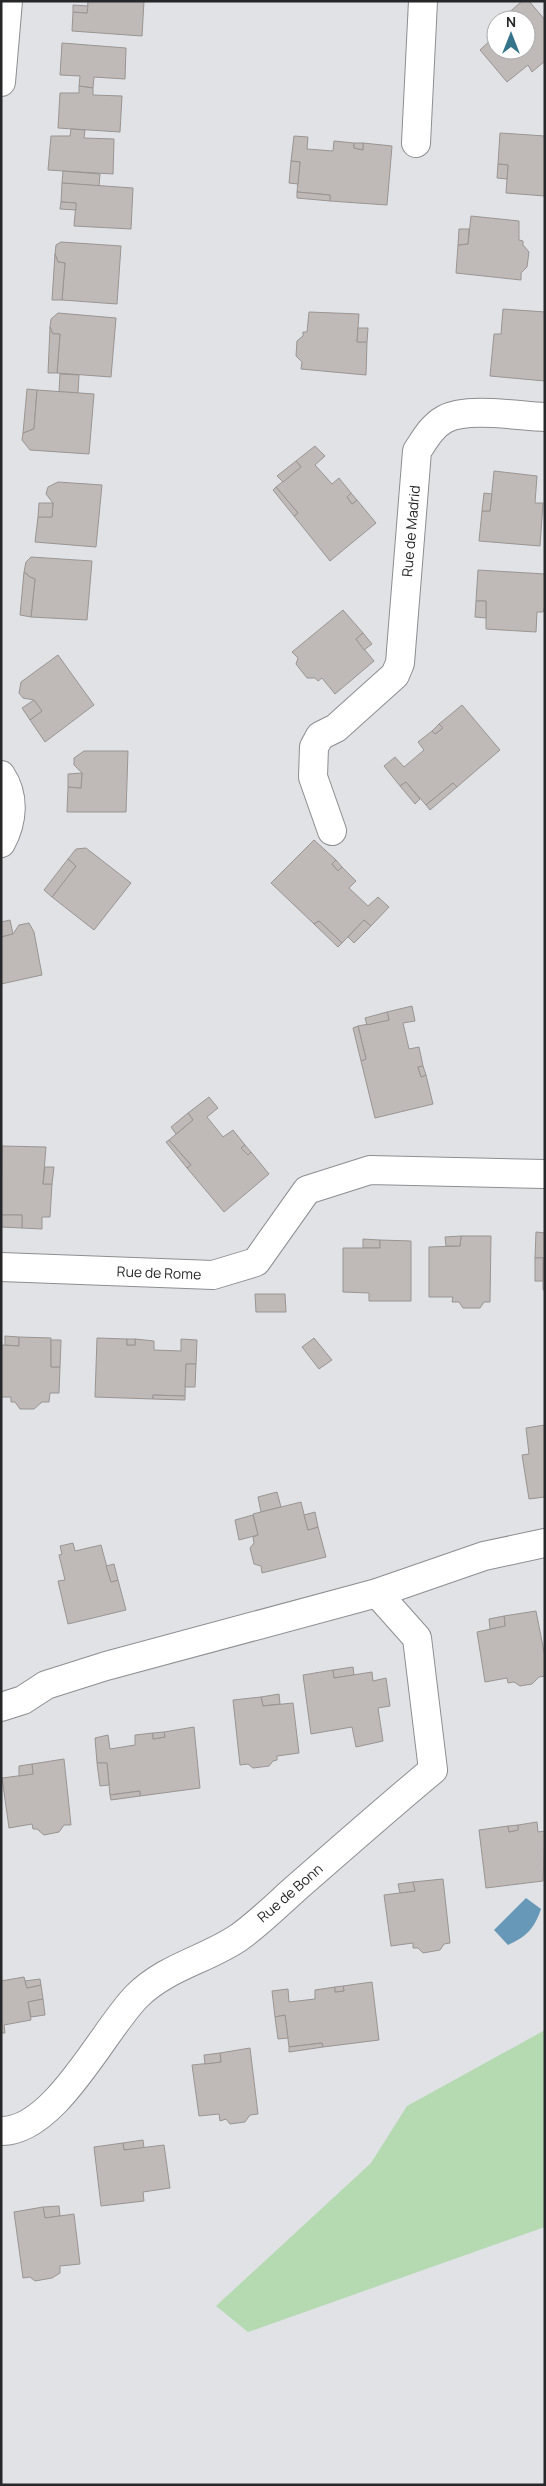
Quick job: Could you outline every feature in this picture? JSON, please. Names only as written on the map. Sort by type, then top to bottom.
[{"type":"street","points":[[1,82],[8,1]]},
{"type":"street","points":[[416,143],[423,1]]},
{"type":"street","name":"Rue de Madrid","points":[[332,831],[313,777],[312,761],[314,747],[320,736],[336,728],[394,676],[400,663],[417,451],[430,431],[445,419],[465,413],[545,417]]},
{"type":"street","points":[[1,775],[12,802],[10,822],[1,843]]},
{"type":"street","name":"Rue de Rome","points":[[1,1267],[213,1276],[256,1262],[307,1190],[370,1170],[545,1174]]},
{"type":"street","points":[[1,1707],[23,1700],[46,1685],[106,1666],[377,1593],[484,1556],[545,1543]]},
{"type":"street","name":"Rue de Bonn","points":[[1,2130],[16,2129],[29,2124],[58,2097],[86,2065],[136,1997],[157,1979],[238,1938],[433,1770],[417,1638],[377,1593]]},
{"type":"green space","points":[[545,2030],[545,2227],[248,2332],[216,2306],[371,2163],[407,2106]]},
{"type":"water","points":[[526,1898],[541,1909],[529,1931],[508,1945],[494,1930]]},
{"type":"building","points":[[88,1],[144,1],[142,36],[72,31],[73,12],[87,13]]},
{"type":"building","points":[[522,1],[529,1],[545,20],[545,61],[532,72],[528,65],[507,82],[488,60],[536,60],[536,10],[512,10]]},
{"type":"building","points":[[73,5],[88,6],[87,13],[73,12]]},
{"type":"building","points":[[62,43],[126,48],[125,79],[94,77],[93,88],[79,86],[80,76],[60,75]]},
{"type":"building","points":[[486,44],[486,57],[480,50]]},
{"type":"building","points":[[79,86],[93,88],[93,95],[122,96],[120,132],[58,128],[60,93],[79,93]]},
{"type":"building","points":[[71,129],[85,130],[84,138],[114,139],[113,174],[48,170],[51,136],[70,136]]},
{"type":"building","points":[[500,133],[545,136],[545,196],[506,193],[508,165],[498,164]]},
{"type":"building","points":[[294,136],[308,137],[307,149],[333,151],[334,141],[354,143],[354,148],[363,150],[363,143],[392,146],[387,205],[330,201],[330,195],[297,192],[300,162],[291,161]]},
{"type":"building","points":[[354,143],[363,143],[363,150],[354,148]]},
{"type":"building","points":[[291,161],[300,162],[298,184],[289,183]]},
{"type":"building","points":[[498,164],[508,165],[507,179],[497,178]]},
{"type":"building","points":[[63,171],[100,174],[99,186],[62,183]]},
{"type":"building","points":[[62,183],[133,188],[131,229],[74,226],[76,203],[61,202]]},
{"type":"building","points":[[297,192],[330,195],[330,201],[297,198]]},
{"type":"building","points":[[61,202],[76,203],[76,210],[60,209]]},
{"type":"building","points":[[471,216],[519,221],[519,240],[523,241],[523,245],[529,252],[527,267],[521,273],[521,280],[456,273],[458,245],[468,244]]},
{"type":"building","points":[[459,229],[469,229],[468,244],[458,245]]},
{"type":"building","points":[[61,242],[121,246],[117,304],[62,300],[65,263],[58,262],[55,254],[56,245]]},
{"type":"building","points":[[55,254],[58,262],[65,263],[62,300],[52,300]]},
{"type":"building","points":[[503,309],[545,312],[545,381],[490,376],[494,334],[501,334]]},
{"type":"building","points":[[309,312],[359,314],[357,342],[367,342],[366,375],[301,369],[302,362],[296,356],[297,341],[303,336],[303,332],[307,332]]},
{"type":"building","points":[[58,313],[116,318],[111,377],[57,373],[60,334],[53,334],[50,327],[51,319]]},
{"type":"building","points":[[50,327],[53,334],[60,334],[57,373],[48,373]]},
{"type":"building","points":[[358,328],[368,328],[367,342],[357,342]]},
{"type":"building","points":[[60,374],[79,375],[78,393],[59,392]]},
{"type":"building","points":[[27,389],[37,390],[34,429],[23,433]]},
{"type":"building","points":[[37,390],[94,394],[89,454],[30,450],[22,440],[23,433],[34,429]]},
{"type":"building","points":[[315,446],[325,456],[315,465],[332,484],[339,478],[351,493],[347,497],[352,504],[357,500],[376,523],[330,561],[294,516],[298,513],[276,487],[301,467],[296,461]]},
{"type":"building","points":[[296,461],[301,467],[283,482],[277,476]]},
{"type":"building","points":[[494,471],[537,476],[535,503],[543,503],[540,546],[479,541],[482,511],[490,511]]},
{"type":"building","points":[[58,482],[102,485],[96,547],[35,542],[38,517],[52,517],[53,503],[46,494],[48,487]]},
{"type":"building","points":[[276,487],[298,513],[294,516],[273,490]]},
{"type":"building","points":[[351,493],[357,500],[352,504],[347,497]]},
{"type":"building","points":[[484,493],[492,494],[490,511],[482,511]]},
{"type":"building","points":[[39,503],[53,503],[52,517],[38,517]]},
{"type":"building","points":[[31,557],[92,561],[87,620],[31,617],[35,579],[24,572],[26,562]]},
{"type":"building","points":[[478,570],[545,574],[545,606],[543,612],[537,612],[536,632],[486,629],[486,601],[476,601]]},
{"type":"building","points":[[24,572],[35,579],[31,617],[20,615]]},
{"type":"building","points":[[476,601],[486,601],[486,618],[475,617]]},
{"type":"building","points":[[343,610],[363,633],[356,639],[374,661],[335,694],[322,678],[318,681],[315,678],[307,678],[296,664],[298,658],[292,652]]},
{"type":"building","points":[[363,633],[372,644],[364,650],[356,639]]},
{"type":"building","points":[[58,655],[94,705],[45,742],[30,720],[42,711],[34,700],[23,698],[19,693],[21,682]]},
{"type":"building","points":[[34,700],[42,711],[30,720],[22,708]]},
{"type":"building","points":[[462,705],[500,750],[457,787],[453,783],[426,805],[406,782],[400,786],[384,766],[395,757],[404,767],[424,750],[418,742],[432,731],[435,734],[443,728],[439,724]]},
{"type":"building","points":[[439,724],[443,728],[435,734],[432,731]]},
{"type":"building","points":[[84,751],[128,751],[126,812],[67,812],[68,787],[81,788],[82,773],[74,765],[74,758]]},
{"type":"building","points":[[82,773],[81,788],[68,787],[68,774]]},
{"type":"building","points":[[406,782],[420,799],[415,804],[400,786]]},
{"type":"building","points":[[453,783],[457,787],[430,810],[426,805]]},
{"type":"building","points":[[314,840],[336,860],[332,864],[338,871],[342,867],[356,881],[349,888],[368,906],[378,897],[389,907],[371,926],[364,920],[342,943],[319,921],[314,924],[271,883]]},
{"type":"building","points":[[86,848],[131,883],[94,930],[52,897],[76,866],[68,859],[76,849]]},
{"type":"building","points":[[68,859],[76,866],[52,897],[44,890]]},
{"type":"building","points":[[336,860],[342,867],[338,871],[332,864]]},
{"type":"building","points":[[10,920],[13,934],[1,937],[1,922]]},
{"type":"building","points":[[364,920],[371,926],[354,943],[348,937]]},
{"type":"building","points":[[319,921],[342,943],[338,947],[314,924]]},
{"type":"building","points":[[29,923],[34,932],[42,975],[1,984],[1,937],[13,934],[19,925]]},
{"type":"building","points":[[412,1006],[415,1021],[403,1023],[409,1049],[419,1047],[423,1066],[418,1067],[421,1077],[426,1075],[433,1104],[375,1118],[361,1061],[366,1059],[358,1026],[389,1020],[387,1012]]},
{"type":"building","points":[[387,1012],[389,1020],[367,1025],[365,1018]]},
{"type":"building","points":[[358,1026],[366,1059],[361,1061],[353,1028]]},
{"type":"building","points":[[423,1066],[426,1075],[421,1077],[418,1067]]},
{"type":"building","points":[[209,1097],[218,1108],[207,1117],[223,1137],[233,1130],[245,1145],[241,1148],[248,1155],[251,1152],[269,1174],[224,1212],[187,1168],[191,1165],[169,1140],[193,1120],[188,1113]]},
{"type":"building","points":[[188,1113],[193,1120],[176,1134],[171,1127]]},
{"type":"building","points":[[169,1140],[191,1165],[187,1168],[166,1142]]},
{"type":"building","points":[[245,1145],[251,1152],[248,1155],[241,1148]]},
{"type":"building","points":[[2,1146],[46,1147],[43,1184],[52,1184],[50,1217],[42,1217],[42,1229],[22,1228],[22,1215],[1,1215]]},
{"type":"building","points":[[45,1167],[54,1167],[52,1184],[43,1184]]},
{"type":"building","points":[[1,1215],[22,1215],[22,1228],[1,1227]]},
{"type":"building","points":[[536,1232],[545,1233],[545,1290],[543,1290],[543,1258],[535,1258]]},
{"type":"building","points":[[461,1236],[491,1236],[490,1302],[484,1302],[480,1308],[463,1308],[459,1302],[452,1302],[453,1297],[429,1297],[429,1247],[460,1246]]},
{"type":"building","points":[[461,1236],[460,1246],[446,1246],[445,1237]]},
{"type":"building","points":[[363,1239],[380,1240],[380,1248],[363,1248]]},
{"type":"building","points":[[380,1240],[411,1241],[411,1301],[369,1301],[369,1293],[343,1292],[343,1248],[380,1248]]},
{"type":"building","points":[[535,1258],[543,1258],[543,1281],[535,1281]]},
{"type":"building","points":[[255,1294],[285,1294],[286,1312],[256,1312]]},
{"type":"building","points":[[5,1336],[19,1337],[19,1346],[5,1345]]},
{"type":"building","points":[[19,1337],[51,1338],[51,1367],[60,1367],[59,1393],[50,1393],[49,1402],[42,1402],[34,1409],[20,1409],[15,1402],[11,1402],[11,1397],[1,1397],[1,1345],[19,1346]]},
{"type":"building","points":[[97,1338],[127,1339],[127,1345],[135,1345],[135,1339],[154,1341],[154,1350],[181,1351],[181,1339],[197,1340],[196,1364],[186,1364],[185,1396],[153,1395],[153,1399],[95,1397]]},
{"type":"building","points":[[314,1338],[332,1360],[319,1369],[302,1347]]},
{"type":"building","points":[[127,1339],[135,1339],[135,1345],[127,1345]]},
{"type":"building","points":[[51,1340],[61,1340],[60,1367],[51,1367]]},
{"type":"building","points":[[186,1364],[196,1364],[195,1387],[185,1387]]},
{"type":"building","points":[[153,1395],[185,1396],[185,1400],[153,1399]]},
{"type":"building","points":[[545,1425],[545,1497],[529,1499],[522,1455],[529,1454],[526,1428]]},
{"type":"building","points":[[277,1492],[281,1507],[261,1512],[258,1497]]},
{"type":"building","points":[[301,1502],[308,1530],[318,1527],[326,1557],[262,1573],[261,1566],[254,1564],[250,1548],[254,1543],[253,1537],[258,1535],[253,1514]]},
{"type":"building","points":[[315,1512],[318,1527],[308,1530],[304,1515]]},
{"type":"building","points":[[253,1515],[258,1535],[239,1540],[235,1520]]},
{"type":"building","points":[[73,1543],[75,1551],[101,1545],[111,1582],[118,1580],[126,1610],[68,1624],[58,1581],[65,1580],[59,1555],[62,1554],[60,1546]]},
{"type":"building","points":[[114,1564],[118,1580],[111,1582],[106,1566]]},
{"type":"building","points":[[536,1611],[545,1657],[545,1676],[539,1677],[532,1684],[520,1686],[514,1682],[508,1683],[507,1678],[485,1682],[477,1632],[505,1626],[504,1616]]},
{"type":"building","points":[[504,1616],[505,1626],[490,1629],[489,1619]]},
{"type":"building","points":[[353,1667],[354,1675],[334,1678],[333,1670]]},
{"type":"building","points":[[333,1670],[334,1678],[372,1672],[373,1681],[386,1678],[390,1706],[378,1708],[383,1741],[356,1747],[352,1727],[311,1734],[303,1675]]},
{"type":"building","points":[[279,1694],[280,1704],[263,1706],[261,1697]]},
{"type":"building","points":[[261,1697],[263,1706],[293,1703],[299,1753],[277,1756],[277,1760],[273,1761],[269,1766],[253,1768],[248,1764],[240,1765],[233,1700]]},
{"type":"building","points":[[194,1727],[200,1788],[140,1796],[140,1791],[110,1795],[107,1763],[97,1763],[95,1738],[108,1735],[110,1749],[135,1745],[135,1735],[153,1733],[153,1739],[165,1737],[164,1732]]},
{"type":"building","points":[[164,1732],[165,1737],[153,1739],[153,1733]]},
{"type":"building","points":[[64,1759],[71,1825],[64,1825],[59,1832],[44,1835],[37,1829],[33,1829],[32,1824],[9,1828],[2,1778],[33,1774],[32,1764]]},
{"type":"building","points":[[97,1763],[107,1763],[109,1785],[100,1786]]},
{"type":"building","points":[[32,1764],[33,1774],[19,1776],[19,1766]]},
{"type":"building","points":[[140,1791],[140,1796],[111,1800],[110,1795]]},
{"type":"building","points":[[537,1822],[538,1832],[545,1831],[543,1881],[486,1888],[479,1830],[508,1826],[509,1832],[518,1830],[518,1825]]},
{"type":"building","points":[[518,1825],[518,1830],[509,1832],[508,1826]]},
{"type":"building","points":[[443,1879],[450,1943],[444,1944],[440,1950],[423,1953],[418,1948],[413,1948],[413,1943],[391,1946],[384,1895],[415,1891],[413,1882]]},
{"type":"building","points":[[413,1882],[415,1891],[400,1893],[398,1884]]},
{"type":"building","points":[[24,1977],[27,1988],[41,1985],[43,1999],[28,2002],[31,2020],[4,2025],[5,2033],[1,2033],[1,1981]]},
{"type":"building","points":[[40,1979],[41,1985],[27,1988],[25,1981]]},
{"type":"building","points":[[372,1982],[379,2040],[323,2047],[322,2043],[289,2047],[285,2015],[275,2017],[272,1991],[288,1989],[289,2002],[315,1999],[315,1990],[335,1987],[335,1992],[344,1991],[343,1986]]},
{"type":"building","points":[[343,1986],[344,1991],[335,1992],[335,1987]]},
{"type":"building","points":[[43,1999],[45,2015],[31,2017],[28,2002]]},
{"type":"building","points":[[285,2015],[288,2038],[278,2039],[275,2017]]},
{"type":"building","points":[[322,2043],[323,2047],[289,2052],[289,2047]]},
{"type":"building","points":[[250,2048],[258,2114],[250,2115],[245,2122],[230,2124],[226,2119],[220,2121],[219,2114],[199,2116],[192,2065],[221,2062],[220,2053]]},
{"type":"building","points":[[220,2053],[221,2062],[205,2064],[204,2055]]},
{"type":"building","points":[[143,2140],[144,2148],[124,2150],[123,2143]]},
{"type":"building","points":[[123,2143],[124,2150],[164,2145],[170,2188],[143,2192],[144,2201],[101,2206],[94,2147]]},
{"type":"building","points":[[59,2206],[60,2216],[45,2218],[43,2207]]},
{"type":"building","points":[[43,2207],[45,2218],[74,2214],[80,2264],[60,2266],[60,2273],[52,2278],[35,2281],[30,2277],[23,2278],[14,2212]]}]
